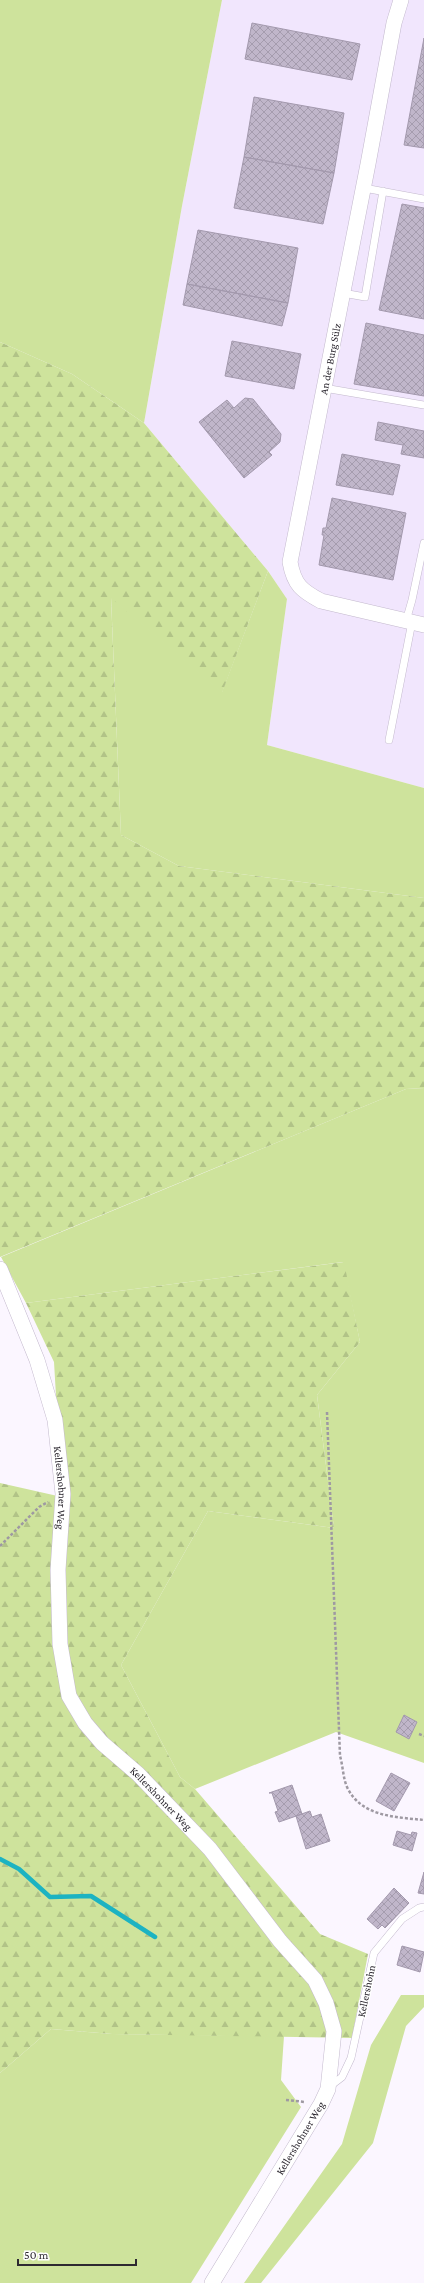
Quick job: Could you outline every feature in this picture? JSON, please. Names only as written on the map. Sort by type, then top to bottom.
[{"type":"street","name":"An der Burg Sülz","points":[[401,0],[394,23],[364,188],[291,548],[290,562],[295,582],[309,595],[321,601],[414,623]]},
{"type":"street","name":"Kellershohner Weg","points":[[0,1269],[37,1360],[55,1420],[63,1494],[58,1578],[60,1644],[70,1696],[85,1723],[102,1743],[138,1774],[210,1849],[280,1941],[314,1980],[326,2003],[334,2031],[328,2089],[321,2104],[212,2283]]},
{"type":"lane","points":[[364,188],[424,199]]},
{"type":"lane","points":[[343,293],[365,297],[383,191]]},
{"type":"lane","points":[[324,388],[424,405]]},
{"type":"lane","points":[[388,740],[414,623],[412,600],[424,543]]},
{"type":"lane","name":"Kellershohn","points":[[328,2089],[342,2076],[351,2058],[374,1953],[402,1919],[419,1908],[424,1907]]},
{"type":"path","points":[[327,1412],[340,1756],[347,1787],[364,1807],[384,1815],[424,1820]]},
{"type":"path","points":[[0,1546],[39,1507],[63,1494]]},
{"type":"path","points":[[419,1734],[424,1736]]},
{"type":"shaded area","points":[[222,0],[424,0],[424,788],[267,745],[287,599],[268,571],[144,423],[182,206]]},
{"type":"green space","points":[[0,0],[222,0],[182,206],[144,423],[72,374],[0,342]]},
{"type":"green space","points":[[0,342],[72,374],[144,423],[268,571],[222,693],[111,598],[121,835],[179,866],[424,898],[424,1088],[406,1089],[0,1257]]},
{"type":"green space","points":[[268,571],[287,599],[267,745],[424,788],[424,898],[179,866],[121,835],[111,597],[222,692]]},
{"type":"green space","points":[[424,1088],[424,1763],[336,1732],[195,1789],[180,1777],[121,1665],[208,1511],[334,1528],[317,1395],[360,1342],[343,1262],[26,1303],[1,1257],[406,1089]]},
{"type":"green space","points":[[344,1262],[360,1342],[317,1395],[334,1528],[208,1511],[121,1665],[180,1777],[195,1789],[320,1934],[368,1954],[352,2038],[112,2034],[51,2029],[0,2073],[0,1483],[62,1497],[54,1362],[26,1303]]},
{"type":"green space","points":[[401,1995],[424,1995],[424,2007],[406,2026],[373,2143],[261,2283],[244,2283],[342,2144],[371,2045]]},
{"type":"green space","points":[[51,2029],[112,2034],[284,2036],[281,2080],[301,2107],[191,2283],[0,2283],[0,2073]]},
{"type":"building","points":[[252,23],[360,44],[352,80],[245,59]]},
{"type":"building","points":[[424,38],[424,148],[404,145]]},
{"type":"building","points":[[254,97],[344,113],[334,173],[244,157]]},
{"type":"building","points":[[244,157],[334,173],[323,224],[234,208]]},
{"type":"building","points":[[402,204],[424,208],[424,319],[379,310]]},
{"type":"building","points":[[198,230],[298,248],[288,303],[187,284]]},
{"type":"building","points":[[187,284],[288,303],[282,326],[183,305]]},
{"type":"building","points":[[366,323],[424,335],[424,396],[354,384]]},
{"type":"building","points":[[232,341],[301,354],[294,389],[225,376]]},
{"type":"building","points":[[245,398],[253,399],[281,434],[280,442],[269,452],[272,455],[244,478],[199,422],[227,400],[234,408]]},
{"type":"building","points":[[378,422],[424,431],[424,458],[401,454],[403,445],[375,440]]},
{"type":"building","points":[[342,454],[400,465],[393,495],[336,485]]},
{"type":"building","points":[[332,498],[406,513],[393,580],[319,565],[324,535],[322,535],[323,528],[326,528]]},
{"type":"building","points":[[404,1715],[417,1722],[409,1739],[396,1732]]},
{"type":"building","points":[[391,1773],[410,1783],[394,1811],[376,1801]]},
{"type":"building","points":[[292,1785],[302,1814],[279,1822],[275,1812],[278,1811],[272,1793],[269,1793]]},
{"type":"building","points":[[310,1811],[312,1817],[321,1814],[330,1841],[306,1849],[296,1816]]},
{"type":"building","points":[[397,1831],[411,1835],[412,1832],[417,1833],[412,1851],[393,1845]]},
{"type":"building","points":[[424,1872],[424,1894],[418,1893]]},
{"type":"building","points":[[394,1888],[409,1903],[385,1928],[382,1925],[378,1929],[367,1919]]},
{"type":"building","points":[[402,1946],[424,1952],[420,1972],[397,1965]]},
{"type":"waterway","points":[[0,1859],[19,1869],[50,1897],[91,1896],[155,1937]]}]
